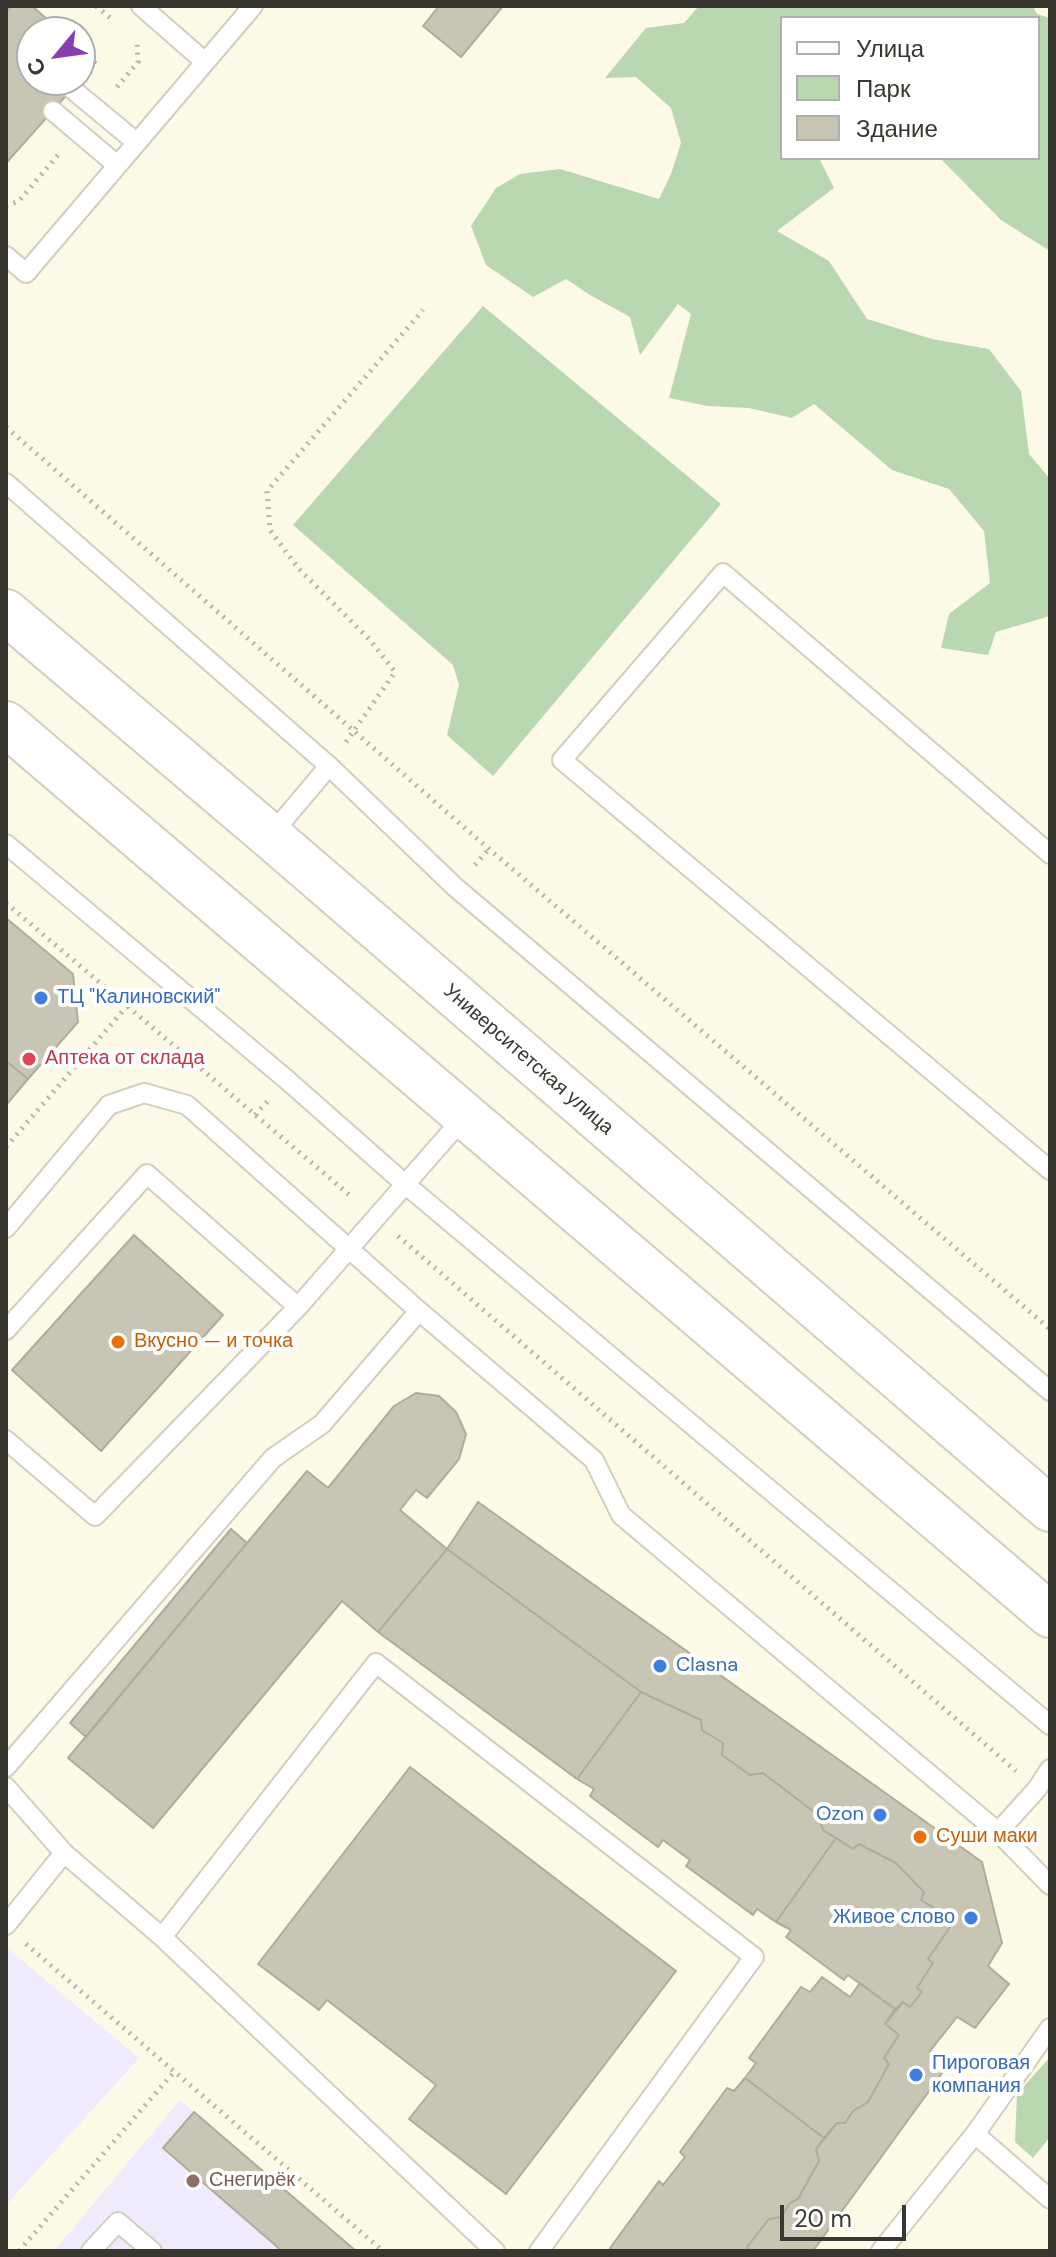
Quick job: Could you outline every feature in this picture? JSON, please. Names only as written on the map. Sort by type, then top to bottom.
[{"type":"main road","name":"Университетская улица","points":[[6,612],[1050,1509]]},
{"type":"main road","points":[[6,724],[1050,1615]]},
{"type":"lane","points":[[141,6],[205,62]]},
{"type":"lane","points":[[6,256],[26,273],[253,6]]},
{"type":"lane","points":[[80,96],[136,142]]},
{"type":"lane","points":[[53,111],[117,165]]},
{"type":"lane","points":[[6,483],[329,766],[455,887],[1050,1391]]},
{"type":"lane","points":[[1050,854],[723,573],[562,760],[1050,1170]]},
{"type":"lane","points":[[270,836],[329,766]]},
{"type":"lane","points":[[6,844],[286,1079],[405,1184],[1050,1725]]},
{"type":"lane","points":[[6,1228],[109,1105],[144,1093],[187,1105],[419,1311],[594,1460],[621,1515],[998,1832],[1050,1885]]},
{"type":"lane","points":[[6,1440],[95,1516],[298,1307],[465,1116]]},
{"type":"lane","points":[[6,1330],[147,1174],[298,1307]]},
{"type":"lane","points":[[6,1767],[273,1458],[322,1424],[419,1311]]},
{"type":"lane","points":[[162,1937],[376,1663],[754,1957],[539,2251]]},
{"type":"lane","points":[[998,1832],[1037,1789],[1050,1769]]},
{"type":"lane","points":[[6,1787],[64,1853],[162,1937],[495,2251]]},
{"type":"lane","points":[[12,1931],[64,1853]]},
{"type":"lane","points":[[881,2251],[975,2134],[1050,2028]]},
{"type":"lane","points":[[975,2134],[1050,2199]]},
{"type":"lane","points":[[91,2251],[118,2222],[152,2251]]},
{"type":"path","points":[[329,766],[395,672],[370,640],[298,568],[270,530],[267,491],[423,310]]},
{"type":"path","points":[[6,427],[353,731],[1050,1329]]},
{"type":"path","points":[[6,903],[376,1217],[1037,1789]]},
{"type":"path","points":[[6,1147],[127,1006]]},
{"type":"path","points":[[12,1931],[383,2251]]},
{"type":"path","points":[[19,2251],[174,2072]]},
{"type":"shaded area","points":[[6,1947],[139,2058],[6,2205]]},
{"type":"shaded area","name":"Снегирёк","points":[[180,2100],[356,2251],[54,2251]]},
{"type":"green space","points":[[699,6],[1033,6],[1037,14],[1050,18],[1050,251],[1001,220],[942,160],[1040,160],[1040,16],[780,16],[780,160],[820,160],[834,188],[777,231],[829,261],[867,319],[932,339],[989,349],[1021,391],[1029,454],[1050,479],[1050,616],[996,632],[988,655],[941,648],[949,614],[990,583],[984,531],[949,489],[892,470],[814,404],[792,418],[749,408],[707,406],[669,398],[691,314],[678,304],[640,355],[630,317],[566,279],[533,297],[486,265],[471,226],[496,188],[520,174],[560,169],[659,199],[681,143],[671,108],[636,77],[605,78],[646,28],[684,23]]},
{"type":"green space","points":[[483,306],[721,504],[493,776],[447,735],[459,685],[453,665],[293,525]]},
{"type":"green space","points":[[1050,2057],[1050,2137],[1033,2158],[1015,2142],[1017,2094]]},
{"type":"building","points":[[11,6],[32,6],[44,16],[16,16],[16,96],[66,96],[7,162],[6,12]]},
{"type":"building","points":[[439,6],[503,6],[461,57],[423,26]]},
{"type":"building","name":"ТЦ \"Калиновский\"","points":[[6,918],[73,974],[78,1022],[28,1079],[6,1061]]},
{"type":"building","points":[[6,1061],[28,1079],[6,1105]]},
{"type":"building","name":"Вкусно — и точка","points":[[134,1235],[223,1315],[101,1451],[12,1370]]},
{"type":"building","points":[[416,1393],[439,1396],[456,1412],[466,1434],[459,1459],[427,1498],[416,1490],[400,1510],[447,1549],[378,1632],[342,1601],[153,1828],[68,1758],[307,1471],[328,1488],[394,1406]]},
{"type":"building","points":[[478,1502],[982,1862],[1002,1943],[988,1966],[1009,1984],[975,2028],[957,2017],[930,2051],[948,2065],[813,2251],[749,2251],[747,2247],[769,2219],[781,2217],[790,2203],[798,2199],[819,2161],[816,2149],[837,2123],[845,2123],[853,2111],[868,2102],[889,2064],[884,2058],[899,2035],[885,2024],[903,2002],[910,2007],[922,1992],[917,1988],[933,1963],[928,1959],[950,1927],[945,1915],[921,1900],[924,1892],[896,1863],[859,1844],[853,1849],[823,1830],[818,1815],[763,1773],[750,1775],[722,1755],[723,1743],[702,1730],[701,1720],[641,1692],[447,1549]]},
{"type":"building","points":[[231,1529],[247,1543],[86,1737],[70,1723]]},
{"type":"building","points":[[447,1549],[641,1692],[577,1779],[378,1632]]},
{"type":"building","points":[[641,1692],[701,1720],[702,1730],[723,1743],[722,1755],[750,1775],[763,1773],[818,1815],[823,1830],[836,1838],[776,1922],[757,1909],[753,1915],[686,1866],[690,1860],[663,1840],[658,1847],[590,1796],[594,1789],[577,1779]]},
{"type":"building","points":[[410,1767],[676,1971],[506,2194],[409,2119],[436,2085],[327,2000],[319,2010],[258,1964]]},
{"type":"building","points":[[836,1838],[853,1849],[859,1844],[896,1863],[924,1892],[921,1900],[945,1915],[950,1927],[928,1959],[933,1963],[917,1988],[922,1992],[910,2007],[903,2002],[895,2009],[848,1975],[844,1980],[786,1937],[791,1930],[776,1922]]},
{"type":"building","points":[[822,1977],[850,1997],[860,1983],[895,2009],[885,2024],[899,2035],[884,2058],[889,2064],[868,2102],[853,2111],[845,2123],[837,2123],[824,2138],[745,2078],[756,2063],[749,2058],[801,1987],[810,1992]]},
{"type":"building","points":[[745,2078],[824,2138],[816,2149],[819,2161],[798,2199],[790,2203],[781,2217],[769,2219],[747,2247],[749,2251],[614,2251],[610,2248],[659,2181],[663,2185],[685,2157],[680,2152],[727,2088],[734,2091]]},
{"type":"building","points":[[194,2112],[356,2251],[282,2251],[163,2148]]},
{"type":"place","name":"ТЦ \"Калиновский\"","points":[[41,998]]},
{"type":"place","name":"Аптека от склада","points":[[29,1059]]},
{"type":"place","name":"Вкусно — и точка","points":[[118,1342]]},
{"type":"place","name":"Clasna","points":[[660,1666]]},
{"type":"place","name":"Ozon","points":[[880,1815]]},
{"type":"place","name":"Суши маки","points":[[920,1837]]},
{"type":"place","name":"Живое слово","points":[[971,1918]]},
{"type":"place","name":"Пироговая компания","points":[[916,2075]]},
{"type":"place","name":"Снегирёк","points":[[193,2181]]}]
